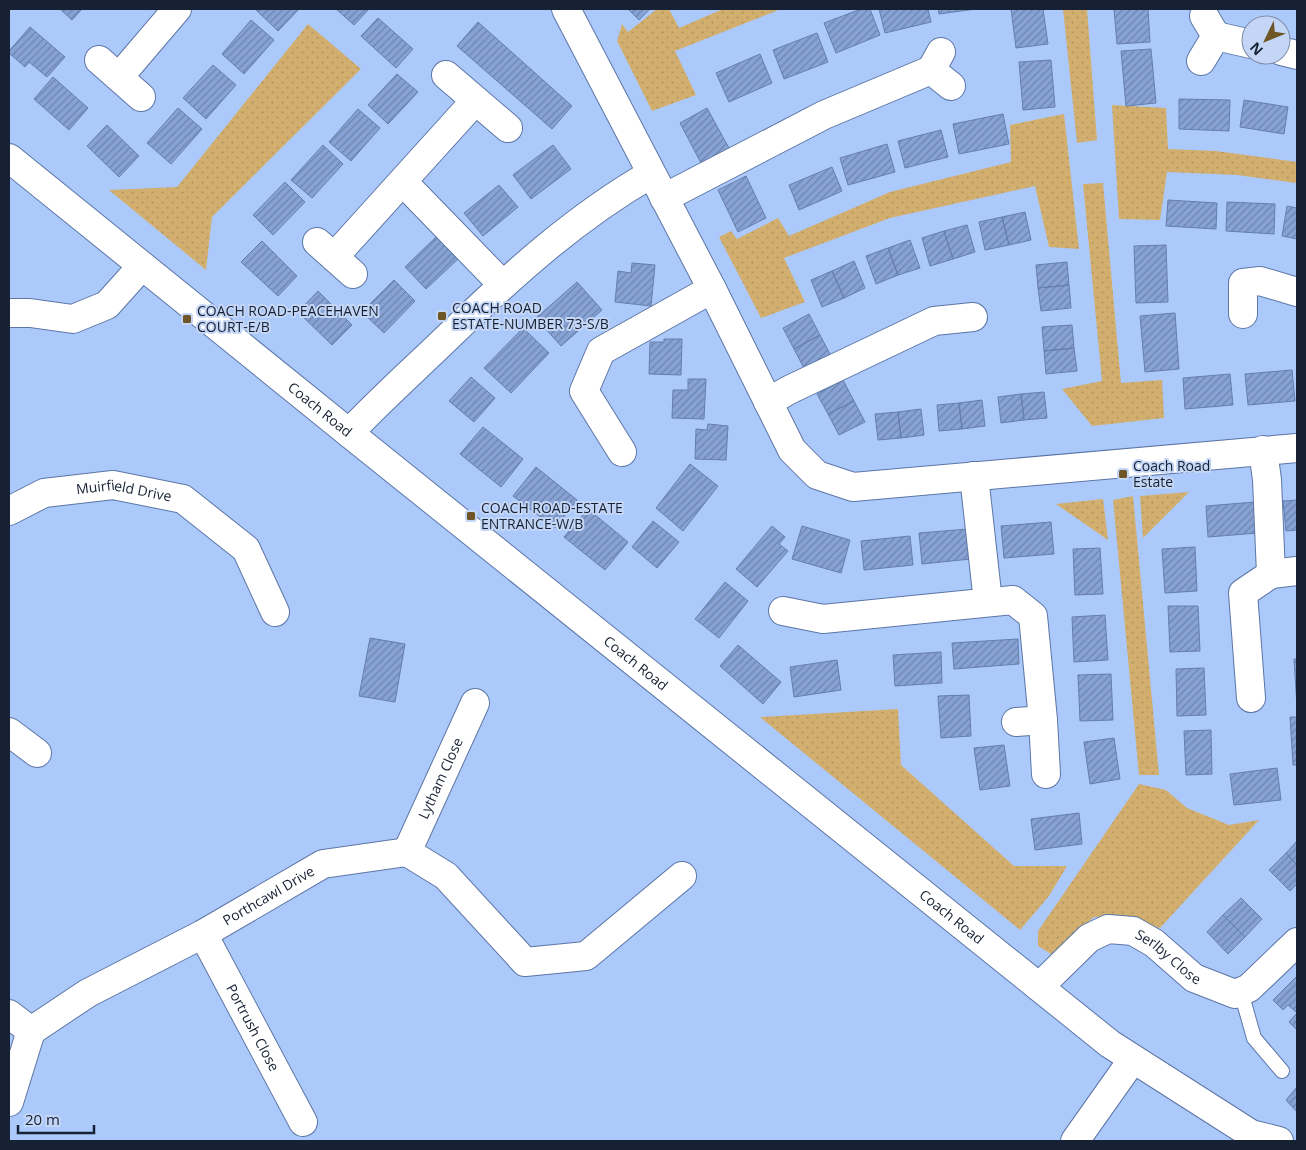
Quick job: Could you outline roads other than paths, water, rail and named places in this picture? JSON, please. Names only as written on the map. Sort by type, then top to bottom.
[{"type":"street","points":[[141,97],[109,69],[177,9]]},
{"type":"street","points":[[566,9],[712,289],[792,450],[817,475],[852,487],[1297,448]]},
{"type":"street","points":[[1201,61],[1210,26],[1241,40]]},
{"type":"street","points":[[664,198],[824,115],[941,69]]},
{"type":"street","points":[[446,75],[508,128]]},
{"type":"street","points":[[334,258],[475,101]]},
{"type":"street","name":"Coach Road","points":[[9,158],[1110,1044],[1251,1134],[1279,1141]]},
{"type":"street","points":[[349,433],[503,285],[566,231],[626,188],[652,174]]},
{"type":"street","points":[[403,182],[503,285]]},
{"type":"street","points":[[9,313],[30,313],[73,319],[108,305],[142,266]]},
{"type":"street","points":[[1243,314],[1243,283],[1260,281],[1297,292]]},
{"type":"street","points":[[622,452],[584,391],[600,351],[712,289]]},
{"type":"street","points":[[768,402],[789,390],[934,321],[973,316]]},
{"type":"street","points":[[1248,698],[1243,592],[1284,573],[1263,450]]},
{"type":"street","points":[[974,476],[988,602]]},
{"type":"street","name":"Muirfield Drive","points":[[9,511],[44,492],[113,486],[183,499],[246,549],[275,612]]},
{"type":"street","points":[[783,612],[823,618],[1013,600],[1033,616],[1044,720],[1046,774]]},
{"type":"street","name":"Lytham Close","points":[[407,852],[475,703]]},
{"type":"street","points":[[1016,722],[1044,720]]},
{"type":"street","points":[[9,732],[37,753]]},
{"type":"street","points":[[407,852],[446,876],[525,962],[586,956],[682,876]]},
{"type":"street","name":"Porthcawl Drive","points":[[31,1031],[88,993],[203,934],[323,864],[407,852]]},
{"type":"street","name":"Serlby Close","points":[[1039,987],[1089,938],[1108,929],[1133,930],[1154,944],[1194,978],[1235,994],[1241,992]]},
{"type":"street","name":"Portrush Close","points":[[203,934],[303,1122]]},
{"type":"street","points":[[1241,992],[1249,988],[1297,942]]},
{"type":"street","points":[[9,1014],[31,1031],[9,1102]]},
{"type":"street","points":[[1075,1141],[1133,1058]]},
{"type":"lane","points":[[1241,992],[1254,1038],[1282,1071]]},
{"type":"place","name":"COACH ROAD ESTATE-NUMBER 73-S/B","points":[[442,316]]},
{"type":"place","name":"COACH ROAD-PEACEHAVEN COURT-E/B","points":[[187,319]]},
{"type":"place","name":"Coach Road Estate","points":[[1123,474]]},
{"type":"place","name":"COACH ROAD-ESTATE ENTRANCE-W/B","points":[[471,516]]}]
